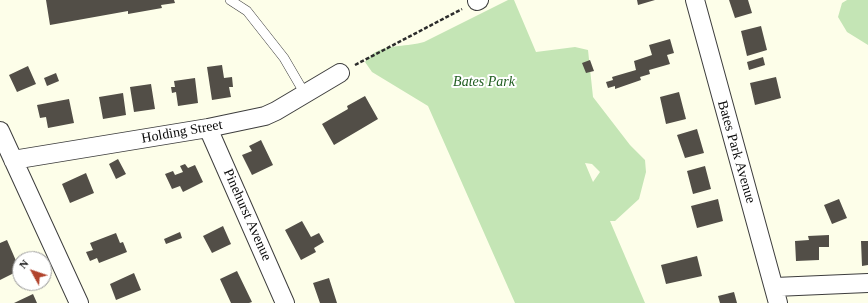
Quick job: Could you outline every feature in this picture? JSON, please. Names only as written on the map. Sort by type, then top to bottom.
[{"type":"street","name":"Bates Park Avenue","points":[[695,0],[728,125],[777,295]]},
{"type":"street","name":"Holding Street","points":[[13,160],[208,128],[265,116],[340,73]]},
{"type":"street","name":"Pinehurst Avenue","points":[[208,128],[285,303]]},
{"type":"street","points":[[0,131],[79,303]]},
{"type":"street","points":[[777,295],[868,283]]},
{"type":"lane","points":[[230,0],[247,11],[284,58],[305,94]]},
{"type":"path","points":[[340,73],[478,0]]},
{"type":"green space","name":"Bates Park","points":[[508,0],[514,0],[536,52],[575,47],[588,50],[593,97],[630,145],[645,160],[646,172],[639,199],[615,221],[610,221],[645,303],[515,303],[428,106],[372,72],[365,62],[373,54],[385,48],[424,42]],"holes":[[[585,163],[592,164],[600,172],[593,182]]]},
{"type":"green space","points":[[847,0],[868,0],[868,45],[847,32],[838,17],[842,3]]},
{"type":"building","points":[[46,0],[174,0],[175,3],[161,5],[162,8],[128,14],[128,11],[50,25]]},
{"type":"building","points":[[637,0],[655,0],[638,5]]},
{"type":"building","points":[[729,0],[748,0],[752,13],[735,18]]},
{"type":"building","points":[[761,26],[767,50],[747,56],[741,31]]},
{"type":"building","points":[[670,39],[674,53],[667,55],[670,64],[649,70],[650,74],[640,77],[641,80],[615,89],[615,86],[608,88],[606,82],[613,80],[612,77],[636,70],[634,61],[652,55],[649,45]]},
{"type":"building","points":[[763,57],[765,65],[749,70],[747,62]]},
{"type":"building","points":[[590,60],[594,71],[586,73],[582,63]]},
{"type":"building","points":[[222,65],[224,78],[232,77],[233,87],[229,87],[231,97],[212,100],[207,67]]},
{"type":"building","points":[[28,66],[36,84],[17,92],[9,75]]},
{"type":"building","points":[[56,73],[59,81],[47,86],[44,78]]},
{"type":"building","points":[[776,77],[781,98],[755,105],[750,83]]},
{"type":"building","points":[[195,78],[198,103],[178,106],[176,92],[172,93],[171,87],[175,87],[174,81]]},
{"type":"building","points":[[151,84],[155,109],[134,112],[130,87]]},
{"type":"building","points":[[679,92],[686,119],[666,124],[660,97]]},
{"type":"building","points":[[123,93],[126,115],[103,119],[99,97]]},
{"type":"building","points":[[365,96],[378,119],[334,145],[322,124],[348,109],[347,106]]},
{"type":"building","points":[[69,99],[74,123],[48,128],[46,117],[40,118],[37,105]]},
{"type":"building","points":[[697,129],[704,153],[685,158],[677,135]]},
{"type":"building","points":[[261,140],[273,165],[252,175],[242,155],[252,151],[249,146]]},
{"type":"building","points":[[118,159],[126,174],[116,179],[109,164]]},
{"type":"building","points":[[185,164],[188,168],[195,165],[203,182],[183,192],[180,186],[172,189],[165,174],[173,171],[175,175],[183,172],[180,166]]},
{"type":"building","points":[[705,166],[711,189],[693,194],[687,171]]},
{"type":"building","points":[[86,173],[94,193],[70,203],[62,184]]},
{"type":"building","points":[[718,199],[723,221],[697,228],[691,206]]},
{"type":"building","points":[[839,199],[847,218],[832,224],[824,205]]},
{"type":"building","points":[[302,221],[311,237],[319,233],[324,242],[314,248],[316,252],[301,260],[285,230]]},
{"type":"building","points":[[223,226],[231,244],[212,253],[203,236]]},
{"type":"building","points":[[180,232],[182,238],[166,244],[164,239]]},
{"type":"building","points":[[116,233],[120,243],[123,242],[127,252],[99,263],[97,258],[90,261],[86,252],[93,250],[90,243]]},
{"type":"building","points":[[829,235],[829,247],[819,247],[819,260],[796,261],[795,241],[809,240],[808,236]]},
{"type":"building","points":[[7,240],[12,252],[12,274],[0,280],[0,243]]},
{"type":"building","points":[[861,241],[868,241],[868,265],[862,266]]},
{"type":"building","points":[[697,256],[702,276],[666,284],[661,265]]},
{"type":"building","points":[[237,271],[252,302],[231,303],[220,279]]},
{"type":"building","points":[[134,273],[141,290],[116,300],[110,284]]},
{"type":"building","points":[[329,278],[337,303],[320,303],[313,283]]},
{"type":"building","points":[[734,292],[737,303],[720,303],[718,296]]},
{"type":"building","points":[[33,294],[37,303],[14,303]]}]
